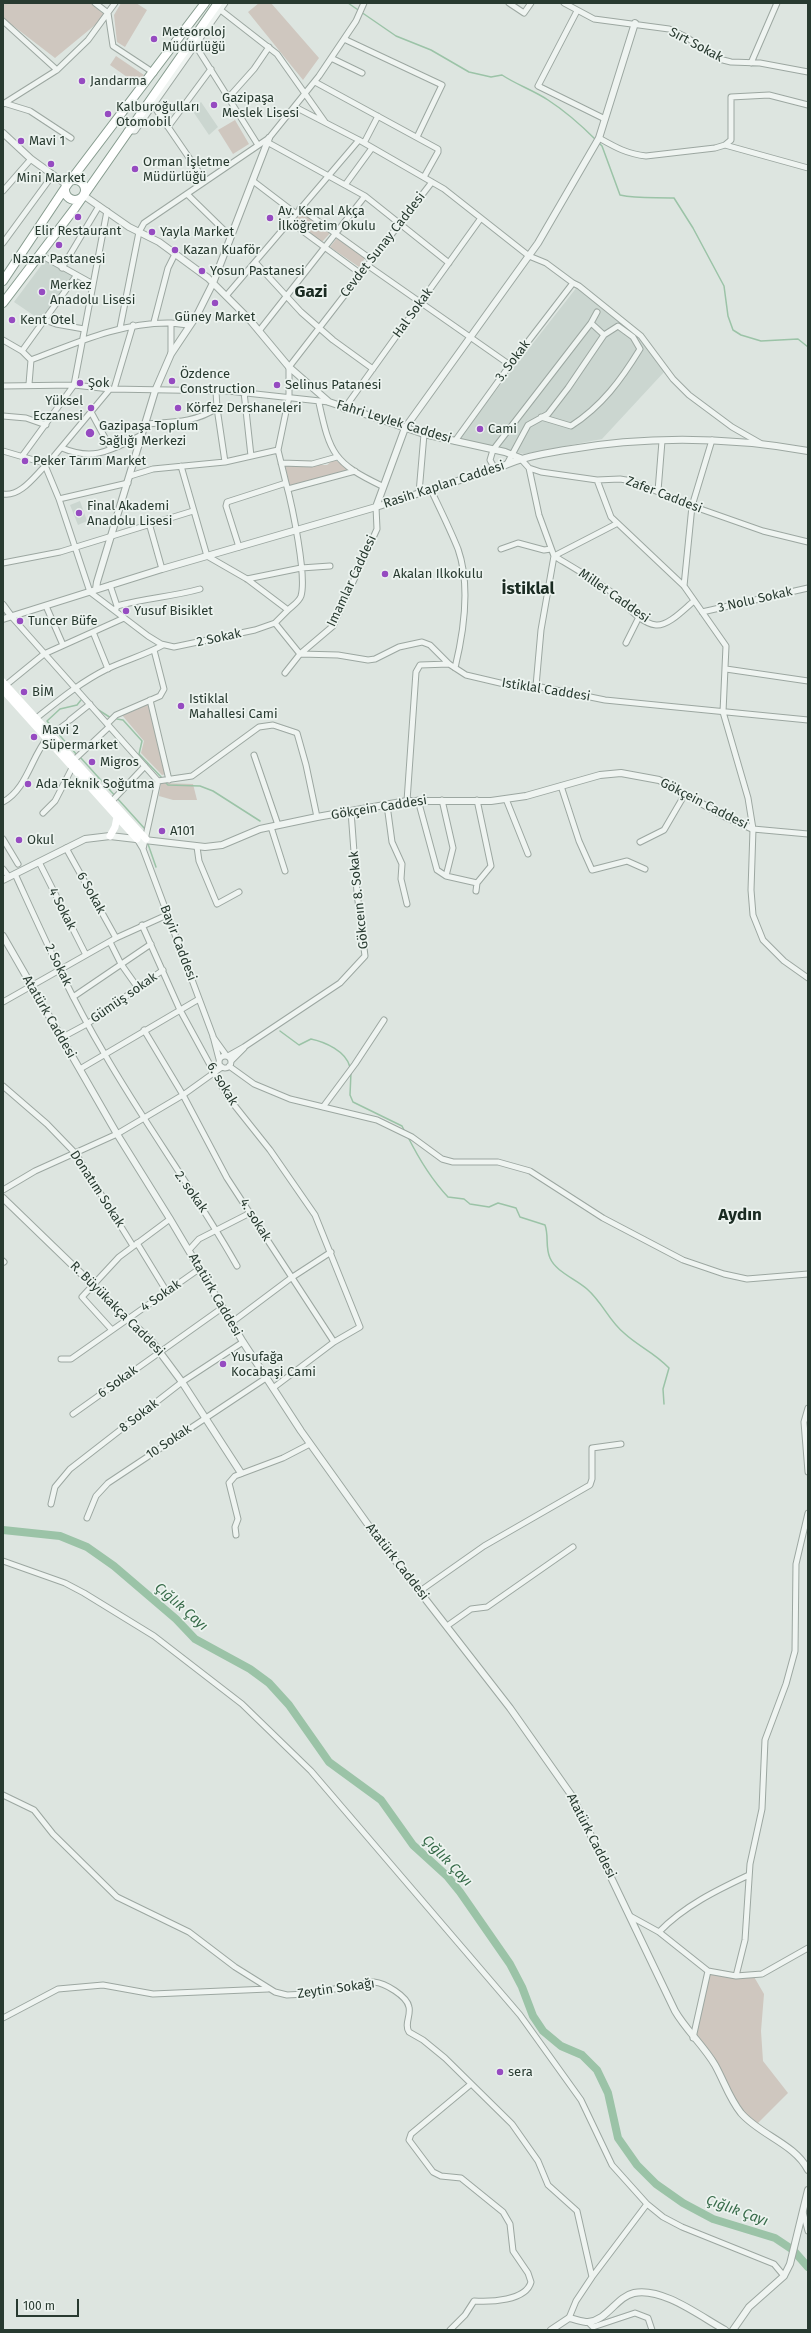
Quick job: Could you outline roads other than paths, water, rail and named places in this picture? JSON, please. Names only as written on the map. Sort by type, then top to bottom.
[{"type":"highway","points":[[3,281],[67,185],[154,73],[205,3]]},
{"type":"highway","points":[[3,303],[83,195],[127,131],[194,42],[218,6]]},
{"type":"highway","points":[[72,181],[79,181],[84,186],[83,195],[76,200],[70,198],[66,194],[67,185],[72,181]]},
{"type":"main road","points":[[4,686],[34,720],[52,733],[77,757],[115,798],[146,839]]},
{"type":"main road","points":[[52,733],[72,768],[137,839]]},
{"type":"main road","points":[[110,836],[115,827],[117,817]]},
{"type":"street","points":[[95,3],[108,13],[113,46],[154,73]]},
{"type":"street","points":[[4,104],[57,70],[88,40],[115,3]]},
{"type":"street","points":[[225,3],[218,6],[269,47],[284,62],[326,124]]},
{"type":"street","points":[[509,3],[524,13],[531,3]]},
{"type":"street","name":"Sırt Sokak","points":[[564,3],[594,19],[659,27],[677,33],[719,59],[760,63],[808,72]]},
{"type":"street","points":[[752,63],[777,3]]},
{"type":"street","points":[[96,589],[155,391],[170,354],[188,325],[197,315],[213,283],[268,140],[295,107],[304,92],[315,82],[356,21],[364,4]]},
{"type":"street","points":[[577,11],[538,86],[605,120]]},
{"type":"street","points":[[3,22],[57,70]]},
{"type":"street","points":[[376,507],[382,486],[405,428],[529,256],[599,138],[635,23]]},
{"type":"street","points":[[344,39],[442,85],[417,137]]},
{"type":"street","points":[[127,131],[135,131],[194,42],[258,145]]},
{"type":"street","points":[[229,97],[254,69],[269,47]]},
{"type":"street","points":[[331,58],[362,73]]},
{"type":"street","points":[[168,127],[211,69]]},
{"type":"street","points":[[315,82],[436,148],[438,152],[424,177]]},
{"type":"street","points":[[725,146],[731,140],[732,132],[731,97],[769,95],[808,104]]},
{"type":"street","points":[[4,104],[30,111],[71,138]]},
{"type":"street","points":[[153,105],[205,181]]},
{"type":"street","points":[[295,107],[362,142],[432,182],[529,256],[546,263],[573,284],[579,286],[641,336],[688,395],[732,427],[760,443]]},
{"type":"street","points":[[226,296],[327,175],[362,142],[378,116]]},
{"type":"street","points":[[3,133],[31,159],[52,176],[67,185]]},
{"type":"street","points":[[599,138],[626,153],[646,156],[725,146],[808,168]]},
{"type":"street","points":[[120,328],[139,232],[144,223],[258,145],[268,140]]},
{"type":"street","points":[[268,140],[365,196],[450,263]]},
{"type":"street","points":[[345,185],[372,148]]},
{"type":"street","points":[[3,191],[31,159]]},
{"type":"street","points":[[3,243],[52,176]]},
{"type":"street","points":[[253,181],[295,213]]},
{"type":"street","name":"Cevdet Sunay Caddesi","points":[[289,367],[432,182]]},
{"type":"street","points":[[187,194],[230,236]]},
{"type":"street","points":[[83,195],[175,254],[213,283],[259,331],[289,367],[329,402]]},
{"type":"street","points":[[259,331],[287,298],[365,196]]},
{"type":"street","points":[[62,268],[99,206]]},
{"type":"street","points":[[300,208],[372,260]]},
{"type":"street","points":[[23,455],[74,385],[81,340],[107,211]]},
{"type":"street","name":"Hal Sokak","points":[[344,409],[481,218]]},
{"type":"street","points":[[289,221],[361,274]]},
{"type":"street","points":[[39,254],[76,276],[93,284]]},
{"type":"street","points":[[154,322],[168,268],[175,254]]},
{"type":"street","points":[[255,262],[287,298],[320,328],[373,369]]},
{"type":"street","points":[[367,265],[510,365]]},
{"type":"street","points":[[22,351],[76,276]]},
{"type":"street","name":"3. Sokak","points":[[455,441],[510,365],[573,284]]},
{"type":"street","points":[[494,469],[490,460],[493,450],[591,323],[597,312]]},
{"type":"street","points":[[44,320],[56,324],[84,329]]},
{"type":"street","points":[[31,360],[81,340],[120,328],[154,322],[188,325]]},
{"type":"street","points":[[170,354],[171,323]]},
{"type":"street","points":[[591,323],[604,335]]},
{"type":"street","points":[[3,494],[15,492],[26,486],[44,464],[50,461],[62,448],[112,389],[133,326]]},
{"type":"street","points":[[507,464],[511,454],[528,425],[541,417],[548,414],[568,388],[604,335],[618,326],[633,337],[640,349],[619,383],[585,417],[571,426],[541,417]]},
{"type":"street","points":[[3,340],[22,351],[31,360],[29,384]]},
{"type":"street","points":[[285,673],[300,654],[275,622],[297,602],[301,595],[301,568],[297,531],[278,450],[289,397],[289,367]]},
{"type":"street","name":"Fahri Leylek Caddesi","points":[[3,386],[29,384],[74,385],[155,391],[244,392],[289,397],[319,403],[329,402],[344,409],[424,434],[511,454],[520,458]]},
{"type":"street","points":[[216,391],[225,462]]},
{"type":"street","points":[[244,392],[251,456]]},
{"type":"street","points":[[319,403],[328,442],[337,457],[382,486]]},
{"type":"street","points":[[146,424],[190,421],[207,415],[217,408]]},
{"type":"street","points":[[92,412],[111,449]]},
{"type":"street","points":[[3,416],[26,418],[46,425]]},
{"type":"street","points":[[419,493],[424,434]]},
{"type":"street","points":[[62,448],[85,456],[111,449],[142,435]]},
{"type":"street","points":[[684,586],[692,506],[712,440]]},
{"type":"street","name":"Rasih Kaplan Caddesi","points":[[3,619],[162,569],[297,531],[431,490],[494,469],[520,458],[600,445],[662,441],[712,440],[760,443],[808,451]]},
{"type":"street","points":[[658,491],[662,441]]},
{"type":"street","points":[[59,499],[129,480],[153,469],[225,462],[278,450]]},
{"type":"street","points":[[3,451],[23,455],[44,464],[59,499],[90,592],[116,608],[124,618],[163,645],[108,669],[74,687],[34,720]]},
{"type":"street","points":[[281,463],[312,464],[337,457]]},
{"type":"street","points":[[520,458],[529,468],[539,515],[554,556],[541,630],[536,686]]},
{"type":"street","points":[[181,466],[207,556],[247,579],[288,610]]},
{"type":"street","name":"Zafer Caddesi","points":[[529,468],[541,472],[597,480],[625,479],[658,491],[692,506],[763,531],[808,542]]},
{"type":"street","points":[[288,489],[355,470]]},
{"type":"street","points":[[597,480],[608,510],[616,524],[684,586],[726,646],[723,712],[748,798],[754,829],[751,905],[757,928],[763,940],[772,951],[808,978]]},
{"type":"street","points":[[239,547],[227,509],[227,502],[286,483]]},
{"type":"street","points":[[431,490],[458,550],[464,582],[465,612],[456,668]]},
{"type":"street","name":"Imamlar Caddesi","points":[[300,654],[333,626],[377,529],[376,507]]},
{"type":"street","points":[[3,563],[76,548],[112,534],[193,511]]},
{"type":"street","points":[[149,524],[162,569]]},
{"type":"street","points":[[554,556],[616,524]]},
{"type":"street","points":[[501,549],[518,543],[544,550],[551,549]]},
{"type":"street","name":"Millet Caddesi","points":[[554,556],[614,595],[639,617],[649,623],[659,624],[669,620],[694,601]]},
{"type":"street","points":[[247,579],[301,568],[330,566]]},
{"type":"street","points":[[102,572],[109,586],[116,608]]},
{"type":"street","name":"3 Nolu Sokak","points":[[702,612],[808,588]]},
{"type":"street","points":[[116,608],[138,600],[149,600],[200,589]]},
{"type":"street","points":[[3,605],[44,654],[145,766],[164,780],[192,776],[259,727],[273,725],[297,733],[306,765],[317,817]]},
{"type":"street","points":[[46,606],[63,645]]},
{"type":"street","points":[[626,643],[639,617]]},
{"type":"street","points":[[4,686],[44,654],[124,618]]},
{"type":"street","name":"2 Sokak","points":[[163,645],[174,648],[255,630],[275,622]]},
{"type":"street","points":[[92,632],[108,669]]},
{"type":"street","name":"Istiklal Caddesi","points":[[300,654],[338,655],[368,660],[375,659],[399,647],[422,642],[430,645],[449,664],[466,675],[517,687],[536,686],[605,700],[808,720]]},
{"type":"street","points":[[77,757],[116,715],[160,696],[164,689],[154,650]]},
{"type":"street","points":[[407,801],[416,672],[420,665],[449,664]]},
{"type":"street","points":[[726,669],[808,681]]},
{"type":"street","points":[[143,849],[164,780],[150,700]]},
{"type":"street","points":[[3,802],[10,798],[25,779],[52,733],[90,704]]},
{"type":"street","points":[[254,755],[278,825]]},
{"type":"street","points":[[115,798],[145,766]]},
{"type":"street","points":[[43,812],[55,801],[72,768]]},
{"type":"street","name":"Gökçein Caddesi","points":[[9,877],[85,838],[110,836],[146,839],[197,847],[222,844],[278,825],[317,817],[407,801],[506,799],[526,796],[600,775],[621,773],[659,780],[724,816],[754,829]]},
{"type":"street","points":[[561,786],[579,841],[592,870],[627,861],[645,869]]},
{"type":"street","points":[[640,842],[664,830],[685,794]]},
{"type":"street","points":[[506,799],[528,854]]},
{"type":"street","points":[[418,800],[435,865],[440,873],[446,876],[477,883]]},
{"type":"street","points":[[442,800],[453,848],[446,876]]},
{"type":"street","points":[[476,891],[477,883],[491,866],[477,800]]},
{"type":"street","points":[[387,805],[392,842],[402,864],[401,879],[407,904]]},
{"type":"street","name":"Gökceın 8. Sokak","points":[[228,1059],[340,983],[365,956],[357,893],[351,811]]},
{"type":"street","points":[[271,827],[285,871]]},
{"type":"street","points":[[754,829],[808,834]]},
{"type":"street","points":[[3,839],[18,864]]},
{"type":"street","name":"Bayir Caddesi","points":[[137,839],[143,849],[213,1036],[219,1059],[218,1063],[222,1068]]},
{"type":"street","points":[[197,847],[199,860],[217,904],[239,892]]},
{"type":"street","name":"6 Sokak","points":[[66,848],[116,938]]},
{"type":"street","name":"4 Sokak","points":[[39,862],[86,955]]},
{"type":"street","name":"2 Sokak","points":[[3,869],[9,877],[104,1054]]},
{"type":"street","points":[[3,1002],[116,938],[167,915]]},
{"type":"street","name":"Gümüş sokak","points":[[61,1038],[87,1024],[163,970],[142,925]]},
{"type":"street","name":"Atatürk Caddesi","points":[[3,938],[117,1134],[170,1218],[242,1342],[310,1444],[374,1533],[510,1708],[572,1796],[675,2011],[693,2038],[716,2067],[726,2091],[742,2113],[760,2130],[798,2155],[808,2170]]},
{"type":"street","points":[[110,942],[121,964],[138,988]]},
{"type":"street","points":[[73,997],[151,944]]},
{"type":"street","name":"6. sokak","points":[[163,970],[180,1010],[235,1108],[297,1187],[315,1215],[360,1327],[334,1342]]},
{"type":"street","points":[[80,1069],[199,999]]},
{"type":"street","points":[[322,1107],[355,1064],[384,1020]]},
{"type":"street","name":"4. sokak","points":[[144,1030],[182,1095],[227,1178],[334,1342]]},
{"type":"street","name":"Bayir Caddesi","points":[[213,1036],[228,1059],[254,1084],[290,1099],[378,1120],[412,1137],[442,1159],[453,1162],[498,1162],[530,1170],[603,1218],[683,1260],[724,1274],[759,1279],[808,1274]]},
{"type":"street","name":"2. sokak","points":[[104,1054],[172,1165],[198,1199],[237,1266]]},
{"type":"street","points":[[219,1059],[228,1059]]},
{"type":"street","points":[[3,1190],[35,1171],[76,1154],[117,1134],[215,1074],[222,1068],[228,1059]]},
{"type":"street","name":"Donatım Sokak","points":[[3,1086],[47,1124],[76,1154],[167,1292]]},
{"type":"street","name":"R. Büyükakça Caddesi","points":[[3,1198],[129,1318],[161,1352],[241,1473]]},
{"type":"street","points":[[189,1250],[199,1238],[250,1213]]},
{"type":"street","points":[[112,1330],[82,1297],[119,1257],[170,1218]]},
{"type":"street","points":[[231,1323],[291,1278],[331,1252]]},
{"type":"street","name":"4 Sokak","points":[[61,1359],[71,1359],[199,1269]]},
{"type":"street","name":"6 Sokak","points":[[73,1414],[222,1308]]},
{"type":"street","name":"8 Sokak","points":[[51,1504],[55,1487],[67,1472],[182,1382],[242,1342]]},
{"type":"street","points":[[273,1388],[334,1342]]},
{"type":"street","name":"10 Sokak","points":[[87,1518],[96,1496],[101,1489],[266,1378]]},
{"type":"street","points":[[808,1408],[804,1422],[808,1472]]},
{"type":"street","points":[[236,1535],[235,1527],[238,1519],[229,1483],[235,1476],[241,1473],[282,1458],[310,1444]]},
{"type":"street","points":[[420,1591],[484,1546],[590,1485],[592,1479],[592,1448],[621,1444]]},
{"type":"street","points":[[736,1976],[745,1940],[749,1875],[754,1839],[762,1809],[764,1740],[786,1684],[795,1651],[796,1564],[808,1513]]},
{"type":"street","points":[[447,1626],[471,1609],[487,1607],[573,1547]]},
{"type":"street","points":[[3,1561],[72,1586],[154,1636],[242,1704],[301,1760],[520,2015],[581,2100],[612,2165],[647,2204],[678,2225],[774,2264],[784,2276]]},
{"type":"street","name":"Zeytin Sokağı","points":[[3,1795],[34,1810],[53,1834],[117,1897],[189,1932],[268,1989],[287,1995],[335,1991],[371,1982],[384,1984],[408,2003],[410,2012],[407,2027],[409,2032],[424,2040],[445,2058],[512,2124],[538,2161],[548,2185],[577,2211],[592,2277]]},
{"type":"street","points":[[659,1932],[673,1917],[720,1888],[749,1875]]},
{"type":"street","points":[[630,1916],[659,1932],[708,1971],[736,1976],[762,1974],[808,1948]]},
{"type":"street","points":[[693,2038],[708,1971]]},
{"type":"street","points":[[3,2018],[58,1988],[103,1985],[153,1994],[268,1989]]},
{"type":"street","points":[[450,2330],[465,2315],[474,2301],[504,2300],[526,2290],[531,2282],[528,2273],[513,2251],[510,2224],[503,2212],[461,2178],[441,2176],[433,2172],[409,2140],[411,2134],[471,2084]]},
{"type":"street","points":[[733,2330],[748,2307],[784,2276],[790,2264],[808,2190]]},
{"type":"street","points":[[551,2330],[569,2318],[576,2301],[592,2277],[647,2204]]},
{"type":"street","points":[[803,2209],[808,2231]]},
{"type":"street","points":[[588,2322],[609,2312],[629,2296],[644,2292],[660,2295],[725,2330]]},
{"type":"street","points":[[569,2318],[588,2322],[593,2327],[635,2313],[648,2318],[652,2330]]},
{"type":"waterway","points":[[348,3],[396,36],[431,50],[469,72],[491,77],[502,75],[537,93],[567,114],[596,140]]},
{"type":"waterway","points":[[599,143],[602,146],[620,195],[674,198],[693,228],[724,286],[728,316],[733,330],[741,335],[761,341],[798,339],[808,347]]},
{"type":"waterway","points":[[77,755],[47,721],[60,709],[77,705],[81,700]]},
{"type":"waterway","points":[[97,709],[111,718]]},
{"type":"waterway","points":[[117,719],[123,720],[142,741],[139,754],[163,779]]},
{"type":"waterway","points":[[80,757],[145,829]]},
{"type":"waterway","points":[[165,782],[168,785],[200,786],[213,791],[260,821]]},
{"type":"waterway","points":[[148,844],[156,867]]},
{"type":"waterway","points":[[280,1031],[299,1045],[311,1039],[322,1042],[334,1048],[344,1056],[350,1067]]},
{"type":"waterway","points":[[351,1072],[350,1095],[353,1102],[402,1126],[405,1132]]},
{"type":"waterway","points":[[408,1137],[416,1153],[436,1183],[448,1197],[464,1199],[470,1204],[489,1207],[498,1203],[516,1208],[520,1217],[545,1225],[547,1233],[547,1246],[553,1263],[561,1271],[593,1294],[614,1323],[624,1333],[669,1368],[663,1389],[664,1404]]},
{"type":"waterway","name":"Çığlık Çayı","points":[[3,1530],[60,1536],[87,1547],[114,1566],[176,1619],[195,1639],[250,1669],[269,1683],[289,1705],[329,1762],[381,1800],[413,1845],[447,1876],[460,1892],[510,1964],[522,1987],[533,2016],[543,2031],[561,2046],[582,2055],[597,2070],[608,2093],[618,2138],[637,2165],[656,2184],[683,2203],[713,2219],[775,2238],[793,2250],[808,2267]]},
{"type":"place","name":"Meteoroloj Müdürlüğü","points":[[154,39]]},
{"type":"place","name":"Jandarma","points":[[82,81]]},
{"type":"place","name":"Gazipaşa Meslek Lisesi","points":[[214,105]]},
{"type":"place","name":"Kalburoğulları Otomobil","points":[[108,114]]},
{"type":"place","name":"Mavi 1","points":[[21,141]]},
{"type":"place","name":"Mini Market","points":[[51,164]]},
{"type":"place","name":"Orman İşletme Müdürlüğü","points":[[135,169]]},
{"type":"place","name":"Elir Restaurant","points":[[78,217]]},
{"type":"place","name":"Av. Kemal Akça İlköğretim Okulu","points":[[270,218]]},
{"type":"place","name":"Yayla Market","points":[[152,232]]},
{"type":"place","name":"Nazar Pastanesi","points":[[59,245]]},
{"type":"place","name":"Kazan Kuaför","points":[[175,250]]},
{"type":"place","name":"Yosun Pastanesi","points":[[202,271]]},
{"type":"place","name":"Merkez Anadolu Lisesi","points":[[42,292]]},
{"type":"place","name":"Güney Market","points":[[215,303]]},
{"type":"place","name":"Kent Otel","points":[[12,320]]},
{"type":"place","name":"Özdence Construction","points":[[172,381]]},
{"type":"place","name":"Şok","points":[[80,383]]},
{"type":"place","name":"Selinus Patanesi","points":[[277,385]]},
{"type":"place","name":"Yüksel Eczanesi","points":[[91,408]]},
{"type":"place","name":"Körfez Dershaneleri","points":[[178,408]]},
{"type":"place","name":"Cami","points":[[480,429]]},
{"type":"place","name":"Gazipaşa Toplum Sağlığı Merkezi","points":[[90,433]]},
{"type":"place","name":"Peker Tarım Market","points":[[25,461]]},
{"type":"place","name":"Final Akademi Anadolu Lisesi","points":[[79,513]]},
{"type":"place","name":"Akalan Ilkokulu","points":[[385,574]]},
{"type":"place","name":"Yusuf Bisiklet","points":[[126,611]]},
{"type":"place","name":"Tuncer Büfe","points":[[20,621]]},
{"type":"place","name":"BİM","points":[[24,692]]},
{"type":"place","name":"Istiklal Mahallesi Cami","points":[[181,706]]},
{"type":"place","name":"Mavi 2 Süpermarket","points":[[34,737]]},
{"type":"place","name":"Migros","points":[[92,762]]},
{"type":"place","name":"Ada Teknik Soğutma","points":[[28,784]]},
{"type":"place","name":"A101","points":[[162,831]]},
{"type":"place","name":"Okul","points":[[19,840]]},
{"type":"place","name":"Yusufağa Kocabaşi Cami","points":[[223,1364]]},
{"type":"place","name":"sera","points":[[500,2072]]},
{"type":"district","name":"Gazi","points":[[311,292]]},
{"type":"district","name":"İstiklal","points":[[528,589]]},
{"type":"district","name":"Aydın","points":[[740,1215]]}]
